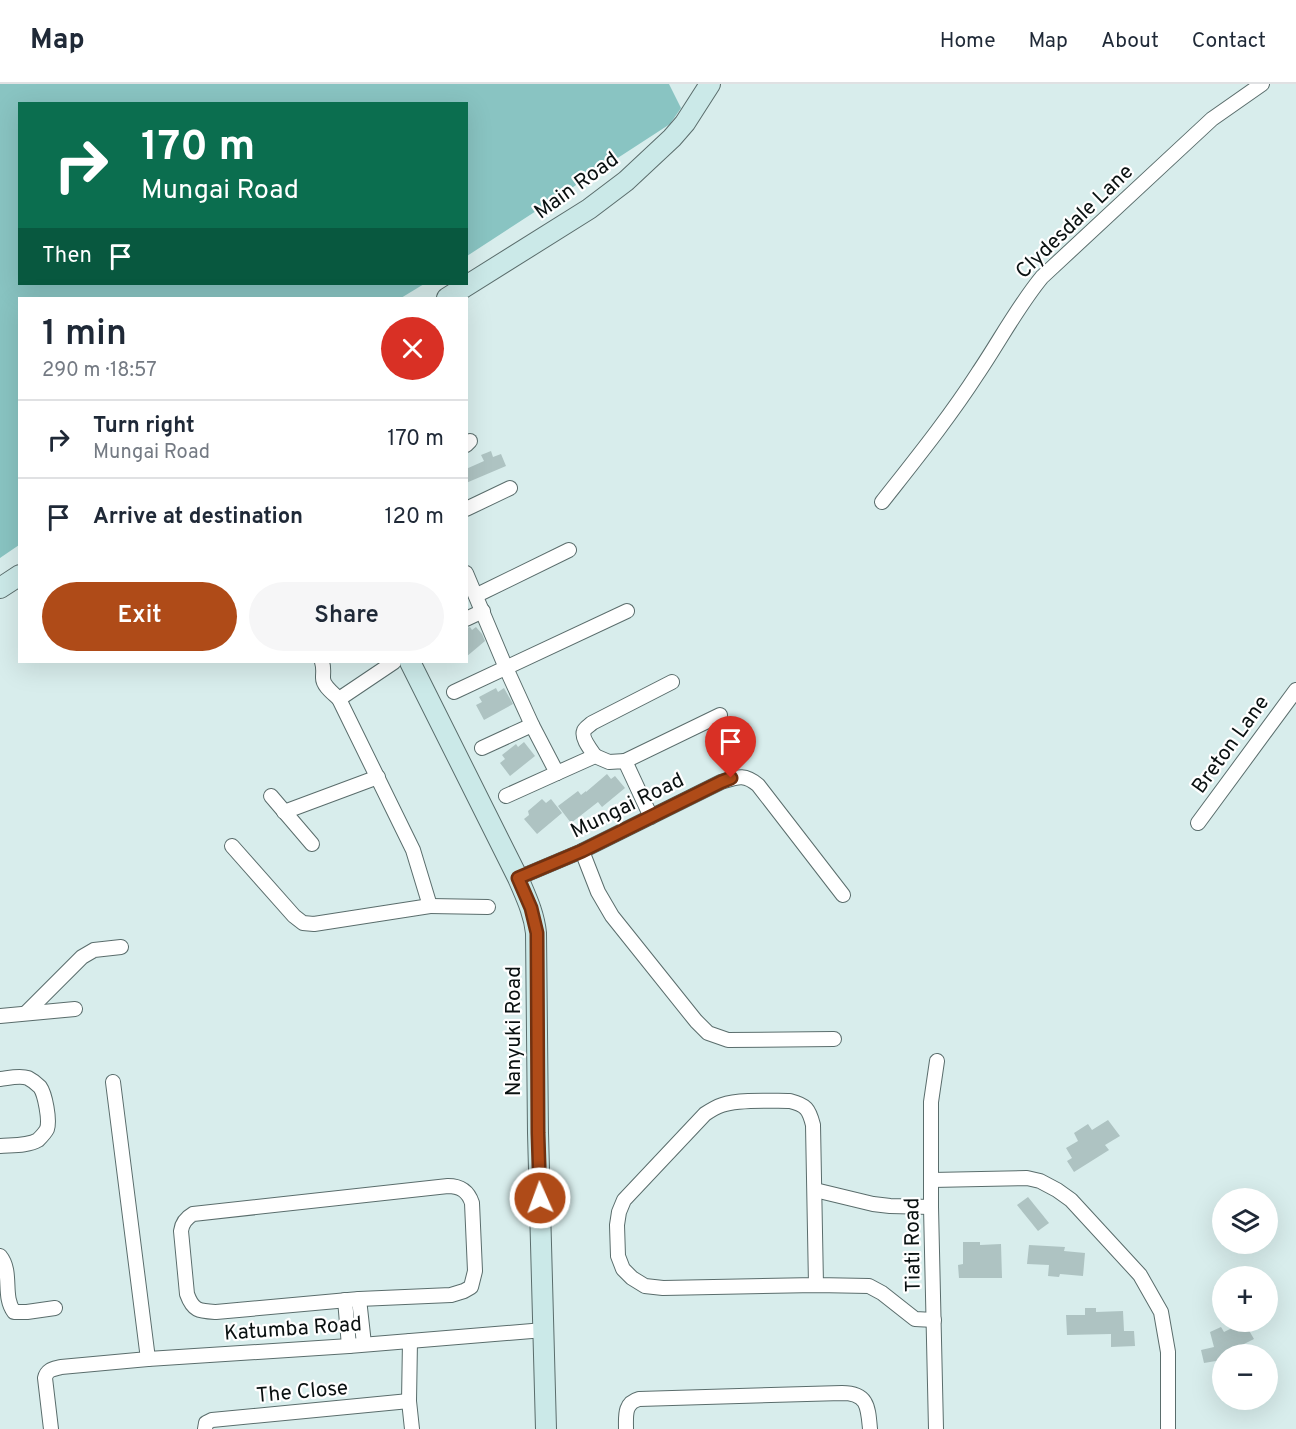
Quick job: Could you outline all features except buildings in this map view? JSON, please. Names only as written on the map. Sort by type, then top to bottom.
[{"type":"street","name":"Main Road","points":[[468,284],[590,209],[626,181],[685,123],[710,84]]},
{"type":"street","name":"Clydesdale Lane","points":[[882,502],[977,375],[1029,292],[1041,277],[1212,119],[1262,84]]},
{"type":"street","name":"Main Road","points":[[449,297],[467,285]]},
{"type":"street","points":[[468,508],[510,488]]},
{"type":"street","points":[[477,595],[569,550]]},
{"type":"street","points":[[0,588],[18,576]]},
{"type":"street","points":[[468,577],[532,725],[557,772]]},
{"type":"street","points":[[468,618],[483,611]]},
{"type":"street","points":[[454,692],[627,611]]},
{"type":"street","points":[[322,663],[324,682],[339,699],[413,850],[430,906]]},
{"type":"street","points":[[339,699],[393,663]]},
{"type":"street","name":"Nanyuki Road","points":[[410,663],[518,878],[531,908],[537,933],[538,1133],[546,1429]]},
{"type":"street","points":[[672,682],[587,727],[584,731],[585,740],[595,756],[605,761],[625,761],[720,715]]},
{"type":"street","name":"Breton Lane","points":[[1198,823],[1296,690]]},
{"type":"street","points":[[482,748],[532,725]]},
{"type":"street","points":[[506,796],[595,756]]},
{"type":"street","points":[[625,761],[651,817]]},
{"type":"street","name":"Mungai Road","points":[[518,878],[582,851],[721,782],[739,776],[746,777],[758,785],[843,895]]},
{"type":"street","points":[[284,812],[378,777]]},
{"type":"street","points":[[271,796],[312,844]]},
{"type":"street","points":[[232,846],[294,916],[303,923],[314,924],[430,906],[488,907]]},
{"type":"street","points":[[582,851],[598,892],[612,916],[708,1033],[728,1040],[834,1039]]},
{"type":"street","points":[[26,1013],[82,957],[94,950],[121,947]]},
{"type":"street","points":[[0,1016],[75,1009]]},
{"type":"street","name":"Tiati Road","points":[[936,1429],[931,1102],[937,1061]]},
{"type":"street","points":[[0,1079],[27,1077],[36,1083],[44,1095],[48,1121],[44,1134],[38,1140],[0,1146]]},
{"type":"street","points":[[113,1082],[148,1359]]},
{"type":"street","points":[[816,1285],[813,1125],[810,1113],[805,1106],[790,1101],[724,1104],[705,1114],[624,1200],[619,1212],[618,1256],[623,1269],[645,1286],[663,1288],[859,1285],[873,1287],[915,1319],[934,1320]]},
{"type":"street","points":[[932,1179],[1027,1178],[1040,1181],[1071,1200],[1140,1275],[1161,1312],[1168,1352],[1168,1429]]},
{"type":"street","points":[[448,1186],[460,1188],[467,1193],[472,1203],[474,1217],[475,1271],[471,1287],[451,1294],[352,1300],[216,1312],[201,1311],[192,1306],[187,1294],[181,1225],[187,1217],[206,1212],[448,1186]]},
{"type":"street","points":[[815,1190],[873,1204],[931,1207]]},
{"type":"street","points":[[0,1256],[4,1261],[10,1305],[14,1312],[55,1308]]},
{"type":"street","points":[[352,1300],[357,1345]]},
{"type":"street","name":"Katumba Road","points":[[51,1429],[46,1373],[61,1367],[544,1330]]},
{"type":"street","points":[[410,1341],[412,1429]]},
{"type":"street","points":[[626,1429],[627,1407],[634,1400],[639,1399],[851,1393],[865,1401],[868,1407],[870,1429]]},
{"type":"street","name":"The Close","points":[[205,1429],[206,1423],[212,1420],[410,1401]]},
{"type":"shaded area","points":[[0,84],[669,84],[681,108],[670,124],[468,255],[468,102],[18,102],[18,285],[422,285],[403,297],[18,297],[18,546],[0,558]]},
{"type":"route","points":[[540,1198],[537,933],[531,908],[518,878],[582,851],[731,778]]}]
